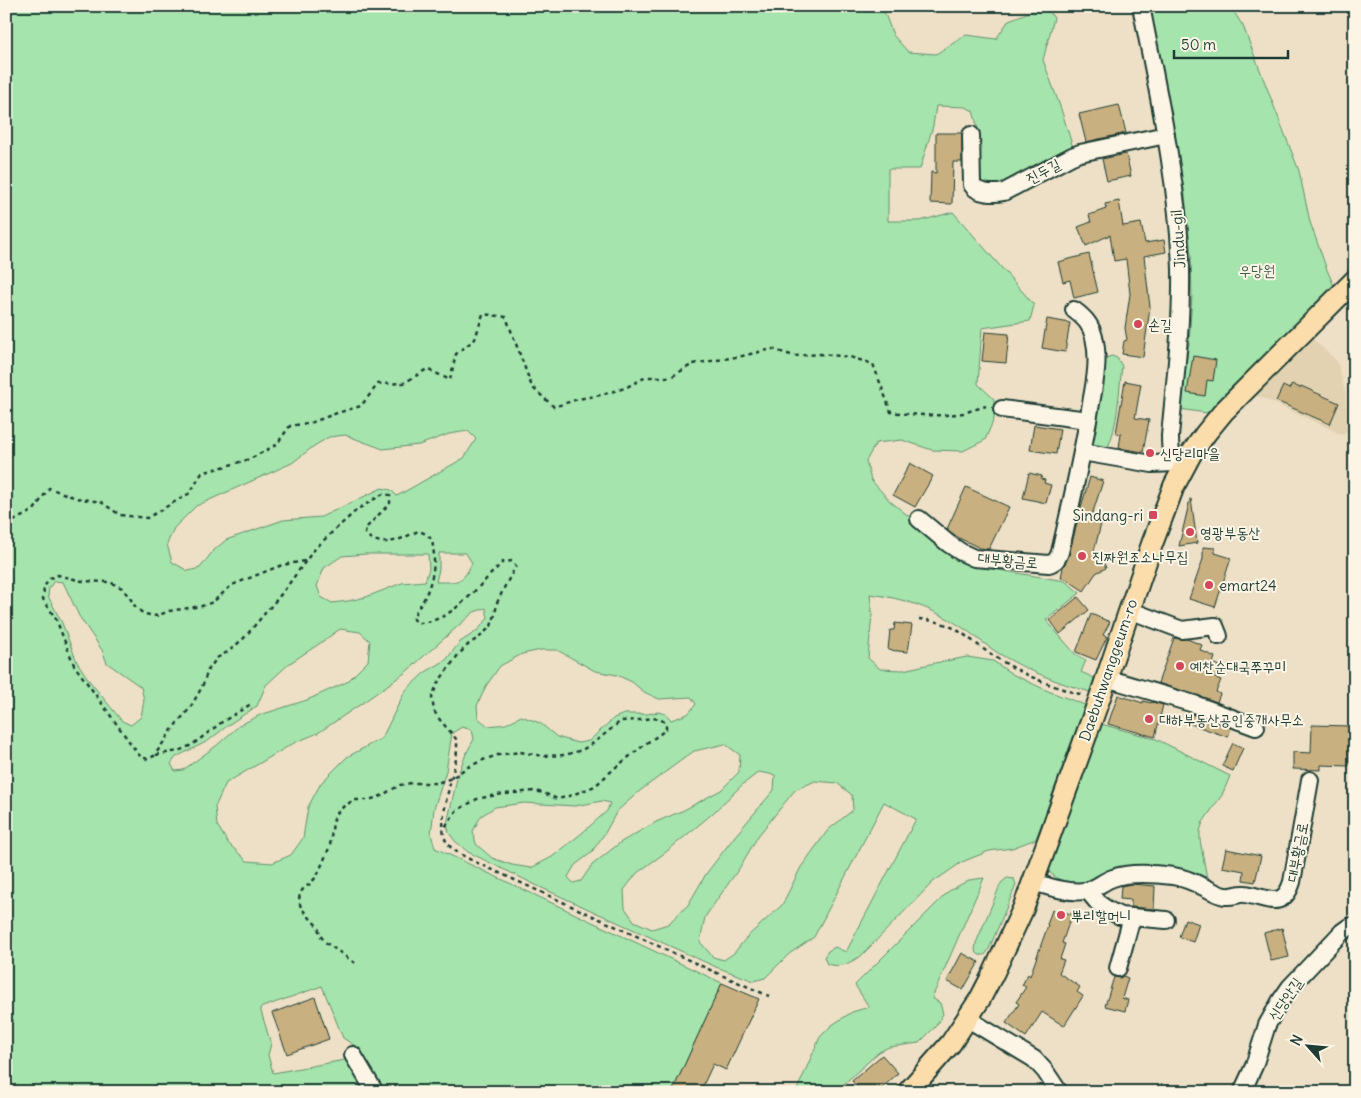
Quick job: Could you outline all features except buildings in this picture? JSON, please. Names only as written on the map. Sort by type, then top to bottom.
[{"type":"main road","name":"Daebuhwanggeum-ro","points":[[908,1092],[951,1043],[968,1019],[994,972],[1022,909],[1099,700],[1174,486],[1178,467],[1191,454],[1224,411],[1355,280]]},
{"type":"street","name":"Jindu-gil","points":[[1141,6],[1166,135],[1178,229],[1181,270],[1180,308],[1170,436],[1170,451],[1178,467]]},
{"type":"street","name":"진두길","points":[[971,135],[972,185],[980,191],[998,193],[1004,192],[1080,153],[1166,135]]},
{"type":"street","name":"대부황금로","points":[[919,519],[949,544],[974,558],[1049,564],[1054,563],[1058,558],[1082,452],[1096,373],[1094,338],[1090,326],[1083,316],[1074,310]]},
{"type":"street","points":[[1002,409],[1088,420]]},
{"type":"street","points":[[1082,452],[1178,467]]},
{"type":"street","points":[[1129,610],[1182,630],[1215,626],[1220,636]]},
{"type":"street","points":[[1106,678],[1194,704],[1256,727]]},
{"type":"street","name":"대부황금로","points":[[1088,891],[1112,878],[1124,875],[1150,875],[1183,878],[1226,896],[1244,894],[1266,900],[1283,898],[1289,892],[1292,882],[1310,780]]},
{"type":"street","points":[[1033,882],[1074,892],[1088,891],[1108,910],[1120,916],[1166,920]]},
{"type":"street","points":[[1118,968],[1132,917]]},
{"type":"street","name":"신당안길","points":[[1242,1092],[1254,1066],[1267,1025],[1281,1000],[1290,987],[1342,932],[1355,925]]},
{"type":"street","points":[[968,1019],[1034,1058],[1059,1092]]},
{"type":"street","points":[[353,1055],[375,1092]]},
{"type":"path","points":[[6,525],[34,510],[49,488],[76,498],[101,502],[120,515],[147,518],[190,493],[202,473],[250,459],[276,445],[290,426],[313,422],[361,406],[378,384],[404,383],[427,369],[450,380],[456,354],[475,339],[483,314],[506,317],[532,387],[554,407],[578,399],[625,388],[646,377],[671,377],[693,364],[772,349],[794,356],[821,354],[850,357],[873,364],[891,412],[915,415],[963,413],[988,406],[1002,409]]},
{"type":"path","points":[[154,756],[190,708],[202,688],[208,670],[217,658],[229,651],[244,638],[283,592],[313,551],[358,509],[383,494],[390,495],[390,503],[366,528],[365,534],[370,539],[388,543],[398,541],[418,531],[424,533],[432,540],[434,568],[424,600],[413,618],[417,623],[425,623],[454,610],[503,562],[512,561],[516,566],[497,603],[491,626],[458,655],[437,684],[432,698],[434,711],[457,740],[457,750],[443,819],[443,831],[449,846],[467,858],[769,996]]},
{"type":"path","points":[[251,704],[222,722],[192,745],[178,751],[147,759],[139,755],[74,665],[56,619],[43,599],[44,587],[50,578],[58,575],[82,580],[110,582],[122,588],[136,608],[144,614],[157,616],[169,611],[202,606],[213,602],[232,585],[282,565],[305,561]]},
{"type":"path","points":[[919,619],[948,625],[971,638],[994,656],[1022,672],[1070,692],[1099,700]]},
{"type":"path","points":[[355,963],[325,942],[320,935],[318,927],[301,908],[299,900],[300,893],[317,876],[330,846],[336,814],[344,806],[354,800],[368,800],[379,797],[400,785],[437,783],[452,778],[466,768],[483,760],[498,755],[520,752],[543,756],[565,755],[582,750],[621,721],[652,718],[660,719],[666,723],[666,729],[616,767],[595,786],[567,797],[556,799],[544,793],[534,791],[477,799],[456,811],[443,831]]},
{"type":"shaded area","points":[[1313,339],[1337,361],[1345,391],[1347,431],[1343,435],[1256,395]]},
{"type":"green space","points":[[6,6],[882,6],[893,35],[908,52],[936,54],[966,35],[996,39],[1009,20],[1045,6],[1054,18],[1043,60],[1074,151],[995,188],[983,187],[978,180],[977,125],[973,111],[966,107],[936,106],[933,126],[920,169],[888,169],[888,221],[920,221],[953,212],[1034,305],[1030,321],[982,328],[978,384],[994,399],[994,419],[985,440],[963,451],[932,450],[902,440],[876,443],[866,461],[871,480],[890,501],[965,562],[992,569],[1065,581],[1080,593],[1046,620],[1076,655],[1086,660],[1081,672],[1094,678],[1090,692],[1031,671],[993,650],[960,626],[928,609],[906,601],[870,594],[872,614],[868,658],[880,669],[903,670],[967,657],[993,661],[1012,674],[1048,691],[1085,705],[1036,839],[1012,848],[989,851],[962,862],[933,882],[861,956],[837,966],[827,964],[824,957],[828,951],[835,947],[846,952],[916,819],[884,802],[814,937],[789,954],[765,978],[754,981],[716,967],[542,888],[468,852],[455,841],[449,833],[447,824],[458,774],[474,739],[472,730],[462,727],[452,733],[446,771],[434,809],[431,834],[435,848],[722,983],[672,1092],[382,1092],[357,1047],[343,1038],[322,986],[260,1008],[271,1044],[268,1055],[273,1073],[350,1059],[370,1092],[6,1092]],"holes":[[[468,431],[476,439],[464,458],[397,496],[391,490],[382,488],[321,517],[283,520],[226,540],[213,551],[200,568],[188,571],[172,562],[167,544],[174,528],[196,506],[292,463],[329,437],[345,435],[383,449],[419,445],[449,434]],[[439,553],[466,553],[472,563],[462,578],[454,582],[436,582],[439,569]],[[428,554],[429,569],[425,581],[402,583],[366,597],[332,603],[321,597],[317,586],[324,568],[342,556]],[[54,581],[63,582],[79,616],[102,650],[107,663],[141,687],[144,700],[141,717],[131,725],[122,721],[91,683],[77,662],[62,623],[48,596],[49,588]],[[486,608],[488,618],[477,631],[460,642],[446,660],[424,673],[405,691],[382,738],[347,757],[321,783],[308,807],[303,838],[291,855],[272,863],[247,861],[228,843],[217,825],[215,807],[226,783],[294,743],[318,733],[406,672],[474,612]],[[340,629],[360,632],[370,641],[368,661],[347,682],[307,700],[260,715],[240,725],[216,746],[183,770],[175,771],[171,764],[176,757],[208,741],[257,706],[266,685],[290,663]],[[541,650],[557,650],[595,671],[617,675],[632,682],[644,692],[659,699],[691,697],[696,704],[688,714],[671,720],[666,714],[658,712],[624,714],[614,718],[589,741],[578,743],[557,737],[540,723],[521,716],[506,724],[488,726],[478,718],[477,706],[486,686],[500,666],[522,654]],[[725,744],[740,755],[739,772],[721,790],[684,810],[656,822],[621,842],[592,865],[581,881],[573,883],[568,877],[575,865],[591,853],[617,811],[641,790],[694,751]],[[759,772],[775,775],[774,790],[706,874],[688,905],[668,924],[652,929],[634,921],[625,908],[624,890],[637,873],[666,852]],[[815,781],[837,783],[852,795],[853,810],[828,830],[801,867],[782,905],[747,937],[734,953],[724,960],[713,957],[700,942],[705,917],[740,867],[758,836],[795,790]],[[602,801],[610,803],[607,811],[582,833],[552,857],[531,868],[512,865],[492,858],[476,844],[473,831],[481,816],[495,807],[524,803],[575,806]]]},
{"type":"green space","name":"우당원","points":[[1146,6],[1230,6],[1243,26],[1299,171],[1310,222],[1334,286],[1207,413],[1179,409],[1189,343],[1192,296],[1191,256],[1185,195],[1162,64],[1157,64]]},
{"type":"green space","points":[[1112,356],[1117,358],[1122,366],[1114,431],[1107,449],[1090,450],[1101,365],[1105,358]]},
{"type":"green space","points":[[1101,724],[1156,739],[1230,776],[1222,795],[1203,822],[1200,831],[1206,873],[1212,884],[1195,876],[1078,883],[1060,880],[1050,873],[1049,869]]},
{"type":"green space","points":[[984,878],[932,998],[940,1003],[943,1014],[935,1027],[919,1043],[889,1047],[879,1052],[835,1092],[796,1092],[820,1037],[832,1025],[852,1012],[869,1007],[855,985],[949,891],[969,880]]},
{"type":"green space","points":[[1007,878],[1014,879],[1016,885],[989,949],[985,955],[979,955],[975,951],[976,943],[1001,883]]},
{"type":"place","name":"손길","points":[[1138,324]]},
{"type":"place","name":"신당리마을","points":[[1150,453]]},
{"type":"place","name":"Sindang-ri","points":[[1153,515]]},
{"type":"place","name":"영광부동산","points":[[1190,532]]},
{"type":"place","name":"진짜원조소나무집","points":[[1082,556]]},
{"type":"place","name":"emart24","points":[[1209,585]]},
{"type":"place","name":"예찬순대국쭈꾸미","points":[[1180,666]]},
{"type":"place","name":"대하부동산공인중개사무소","points":[[1149,719]]},
{"type":"place","name":"뿌리할머니","points":[[1061,915]]}]
